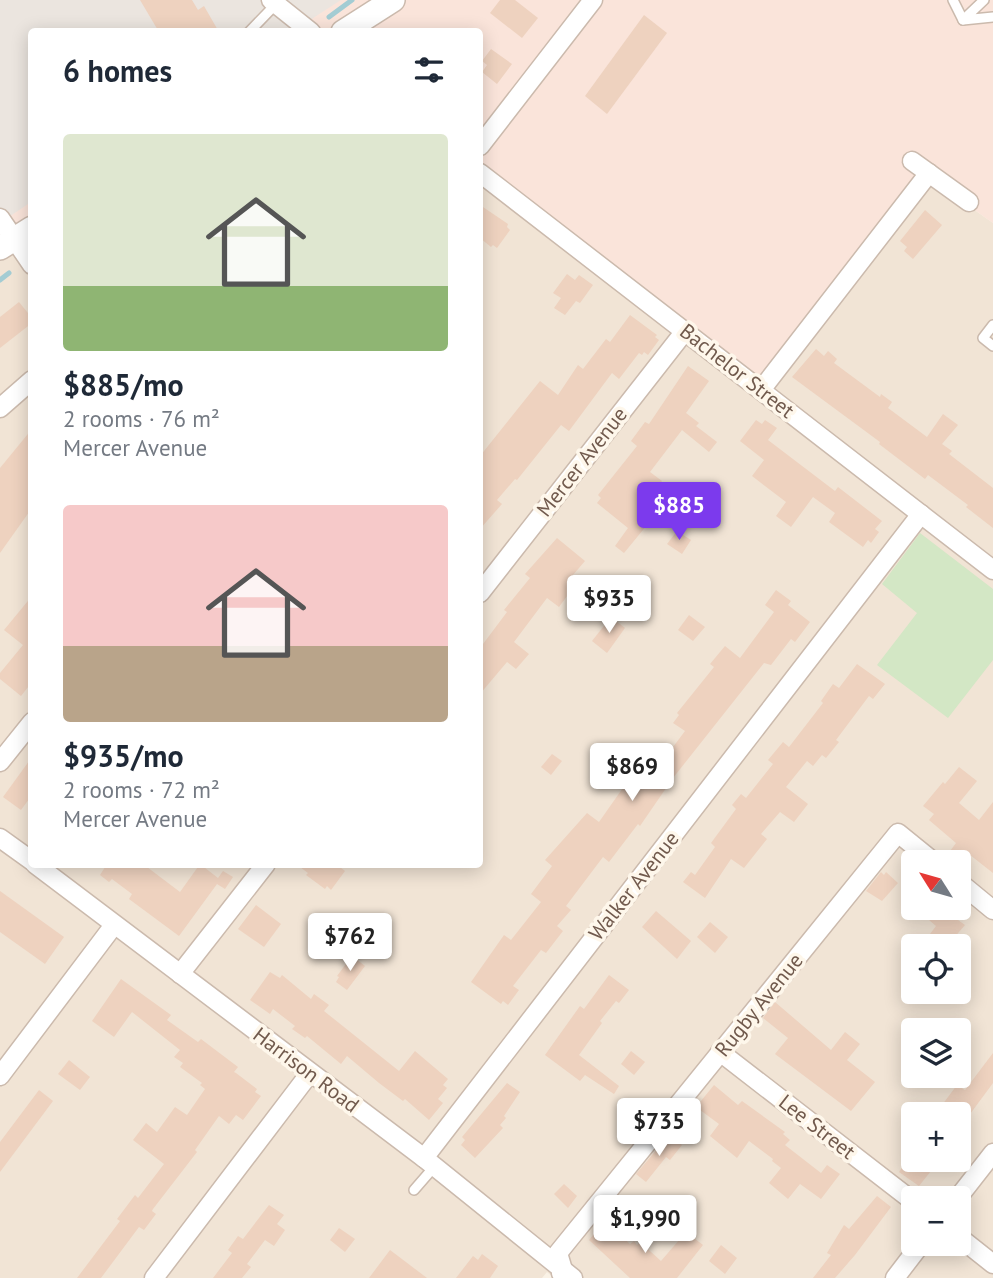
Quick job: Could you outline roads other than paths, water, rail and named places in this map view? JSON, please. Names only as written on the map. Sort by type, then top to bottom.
[{"type":"street","points":[[349,28],[393,0]]},
{"type":"street","points":[[483,142],[593,0]]},
{"type":"street","points":[[274,2],[306,28]]},
{"type":"street","points":[[912,160],[969,202]]},
{"type":"street","points":[[761,390],[929,173]]},
{"type":"street","name":"Bachelor Street","points":[[483,175],[993,570]]},
{"type":"street","points":[[0,218],[28,259]]},
{"type":"street","name":"Mercer Avenue","points":[[483,589],[685,331]]},
{"type":"street","points":[[0,408],[28,384]]},
{"type":"street","name":"Walker Avenue","points":[[429,1163],[921,514]]},
{"type":"street","points":[[0,762],[28,727]]},
{"type":"street","name":"Rugby Avenue","points":[[564,1275],[558,1253],[898,833],[919,850]]},
{"type":"street","name":"Harrison Road","points":[[0,838],[28,859]]},
{"type":"street","name":"Harrison Road","points":[[40,868],[429,1163],[564,1275]]},
{"type":"street","points":[[180,974],[263,868]]},
{"type":"street","points":[[971,892],[993,910]]},
{"type":"street","points":[[0,1076],[114,925]]},
{"type":"street","name":"Lee Street","points":[[720,1052],[901,1192]]},
{"type":"street","points":[[154,1278],[310,1073]]},
{"type":"street","points":[[967,1186],[993,1153]]},
{"type":"street","points":[[971,1247],[993,1264]]},
{"type":"street","points":[[895,1278],[912,1256]]},
{"type":"lane","points":[[953,0],[963,20]]},
{"type":"lane","points":[[963,20],[984,0]]},
{"type":"lane","points":[[252,28],[274,2]]},
{"type":"lane","points":[[963,20],[993,17]]},
{"type":"lane","points":[[993,326],[983,338],[993,346]]},
{"type":"lane","points":[[414,1190],[429,1163]]},
{"type":"waterway","points":[[329,17],[352,0]]},
{"type":"waterway","points":[[0,280],[9,273]]}]
